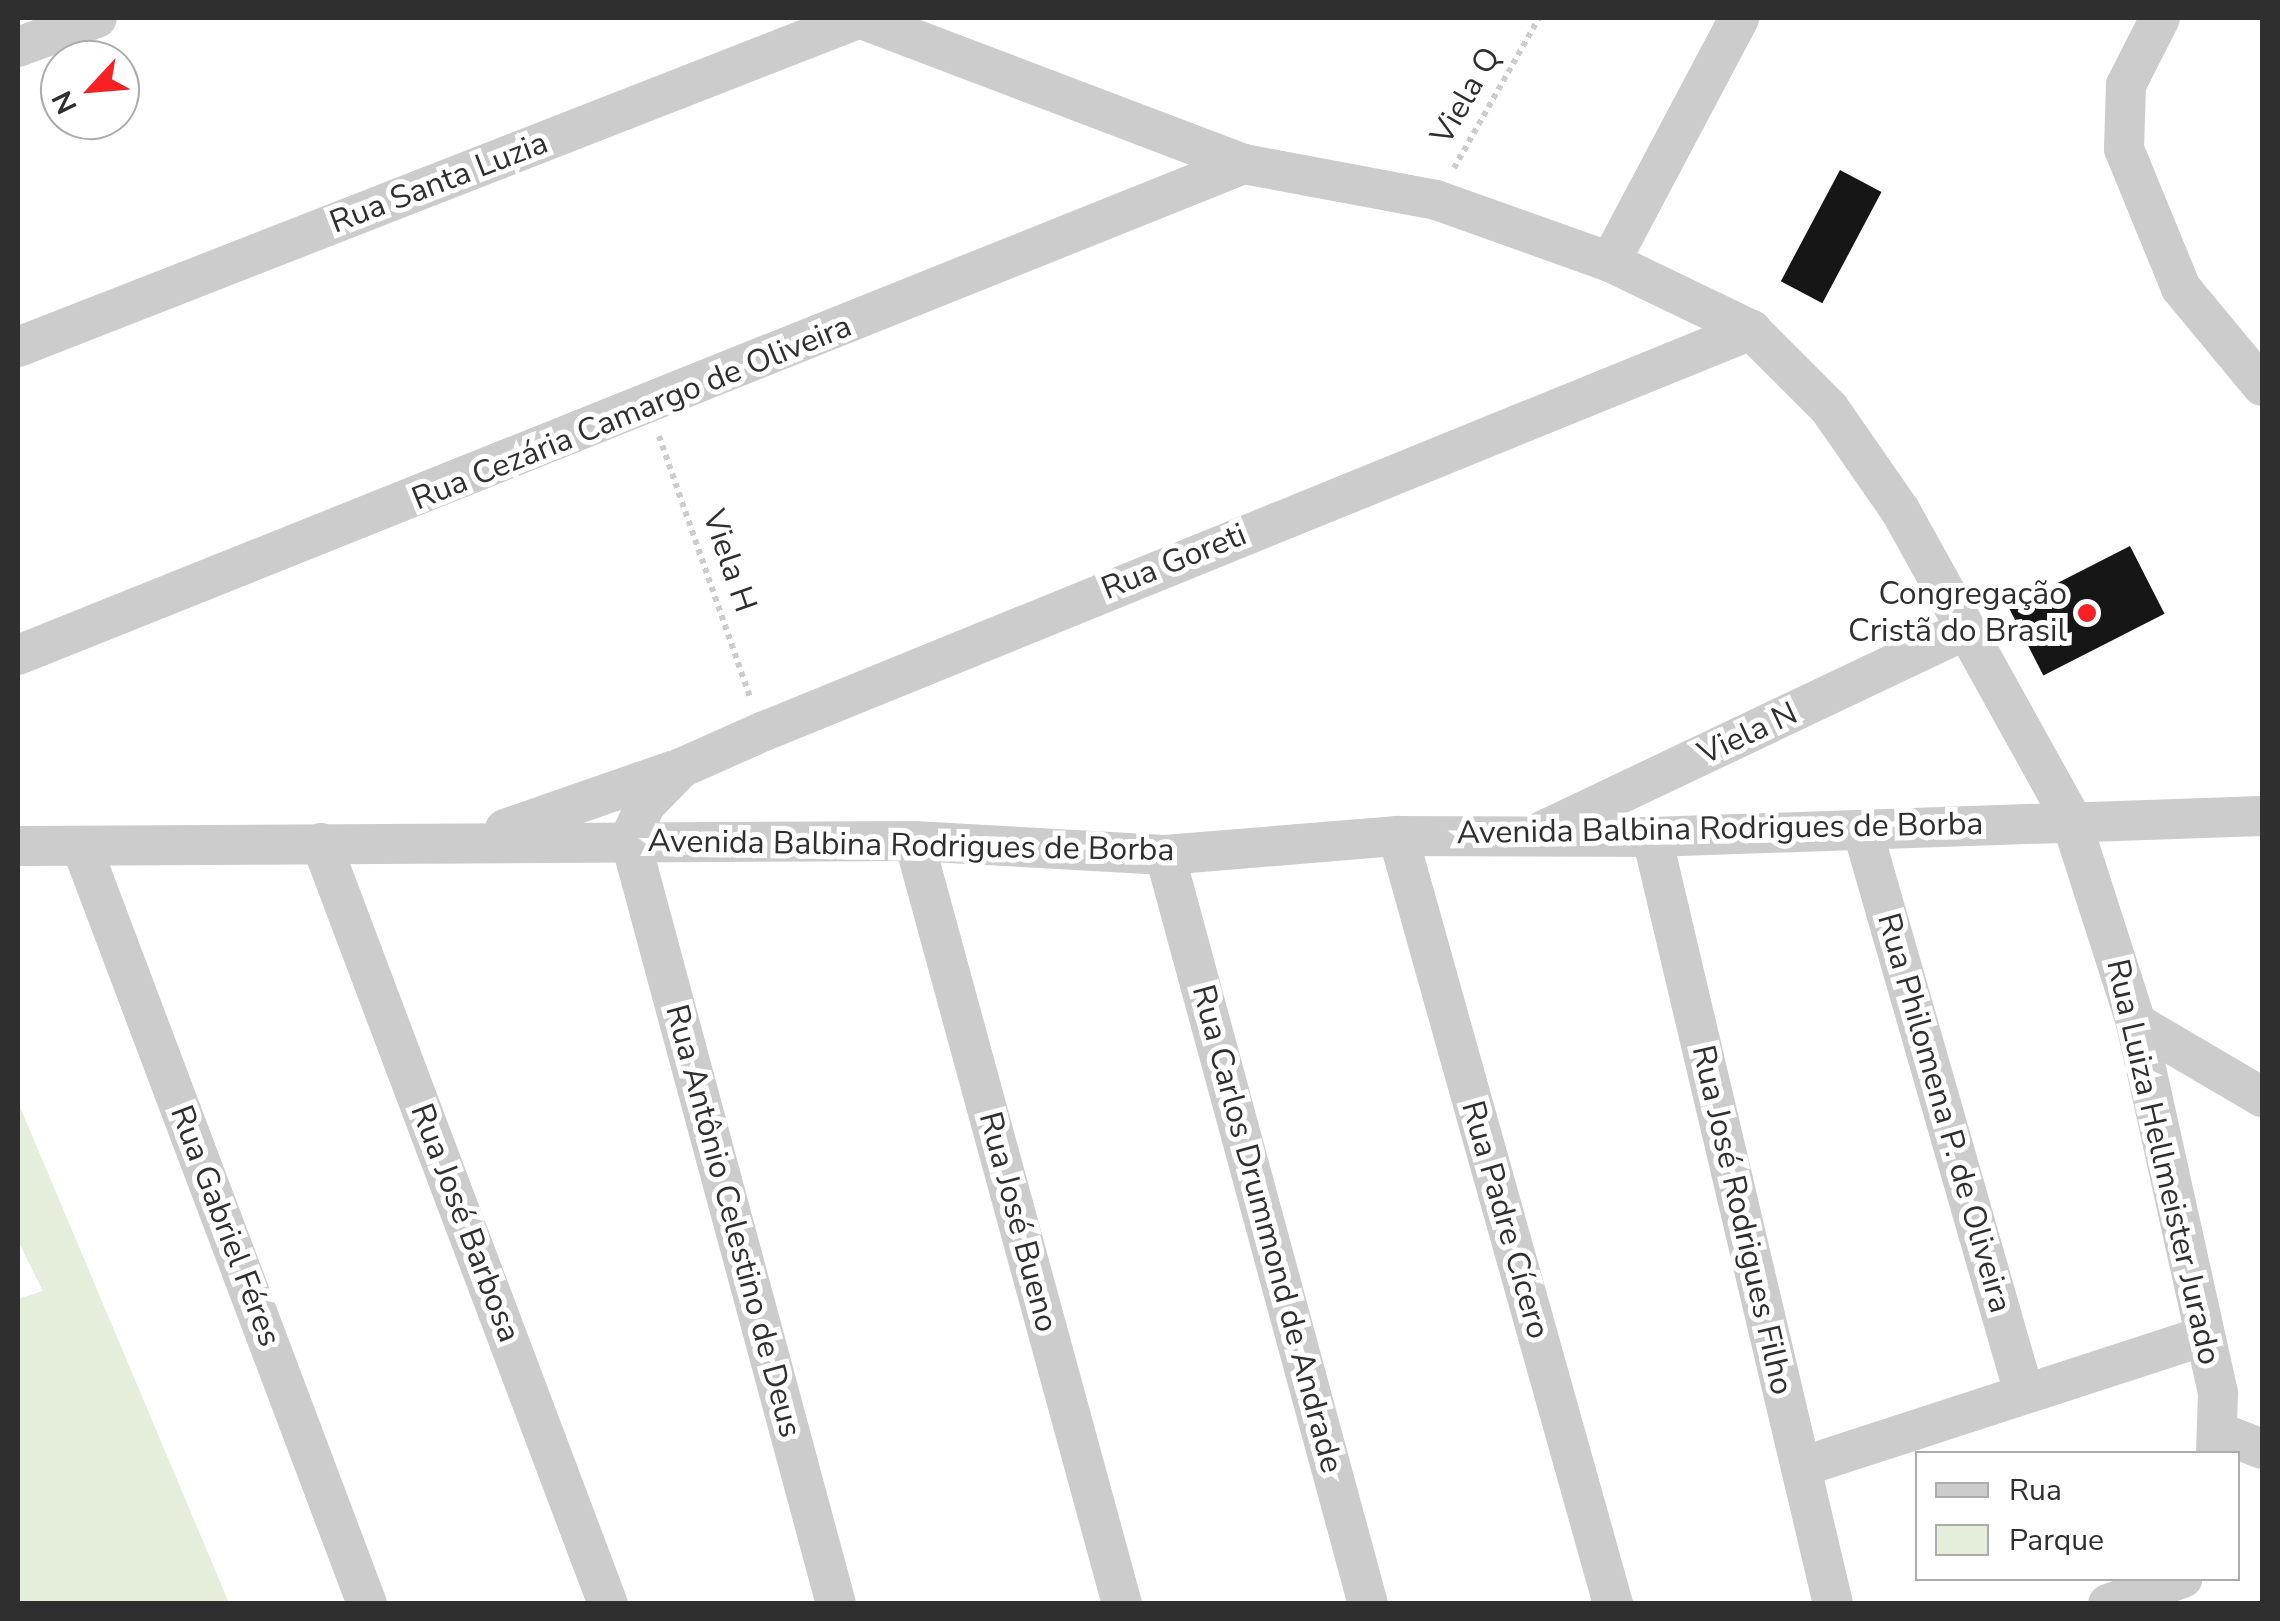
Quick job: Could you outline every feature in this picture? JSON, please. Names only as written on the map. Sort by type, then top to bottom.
[{"type":"street","points":[[18,48],[97,18]]},
{"type":"street","points":[[860,18],[1244,164],[1436,200],[1610,262],[1751,330],[1840,422],[1900,510],[1963,631],[2070,817]]},
{"type":"street","name":"Rua Santa Luzia","points":[[18,347],[860,18]]},
{"type":"street","points":[[1610,262],[1740,18]]},
{"type":"street","points":[[2160,18],[2126,85],[2124,149],[2181,288],[2262,386]]},
{"type":"street","name":"Rua Cezária Camargo de Oliveira","points":[[18,655],[648,407],[1244,164]]},
{"type":"street","name":"Rua Goreti","points":[[630,838],[645,805],[681,768],[1751,330]]},
{"type":"street","name":"Viela N","points":[[1532,835],[1963,631]]},
{"type":"street","points":[[470,841],[681,768]]},
{"type":"street","name":"Avenida Balbina Rodrigues de Borba","points":[[18,846],[630,838],[914,841],[1165,854],[1398,836],[1652,838],[1863,832],[2070,817],[2262,816]]},
{"type":"street","name":"Rua Luiza Hellmeister Jurado","points":[[2070,817],[2136,1022],[2204,1336],[2218,1443]]},
{"type":"street","name":"Rua Philomena P. de Oliveira","points":[[1863,832],[2024,1394]]},
{"type":"street","name":"Rua Padre Cícero","points":[[1398,836],[1613,1604]]},
{"type":"street","name":"Rua Antônio Celestino de Deus","points":[[630,838],[836,1604]]},
{"type":"street","name":"Rua José Rodrigues Filho","points":[[1652,838],[1832,1604]]},
{"type":"street","name":"Rua José Bueno","points":[[914,841],[1122,1604]]},
{"type":"street","name":"Rua José Barbosa","points":[[321,843],[608,1604]]},
{"type":"street","name":"Rua Gabriel Féres","points":[[82,848],[367,1604]]},
{"type":"street","name":"Rua Carlos Drummond de Andrade","points":[[1165,854],[1368,1604]]},
{"type":"street","points":[[2136,1022],[2262,1097]]},
{"type":"street","points":[[1801,1468],[2204,1336]]},
{"type":"street","points":[[2218,1443],[2262,1449]]},
{"type":"street","points":[[2108,1604],[2175,1581]]},
{"type":"path","name":"Viela Q","points":[[1436,200],[1539,18]]},
{"type":"path","name":"Viela H","points":[[648,407],[762,732]]},
{"type":"green space","points":[[18,1102],[229,1603],[18,1603],[18,1299],[43,1291],[18,1241]]},
{"type":"building","points":[[1840,170],[1881,192],[1822,303],[1781,281]]},
{"type":"building","name":"Congregação Cristã do Brasil","points":[[2130,546],[2165,614],[2043,675],[2009,608]]},
{"type":"place","name":"Congregação Cristã do Brasil","points":[[2087,613]]}]
